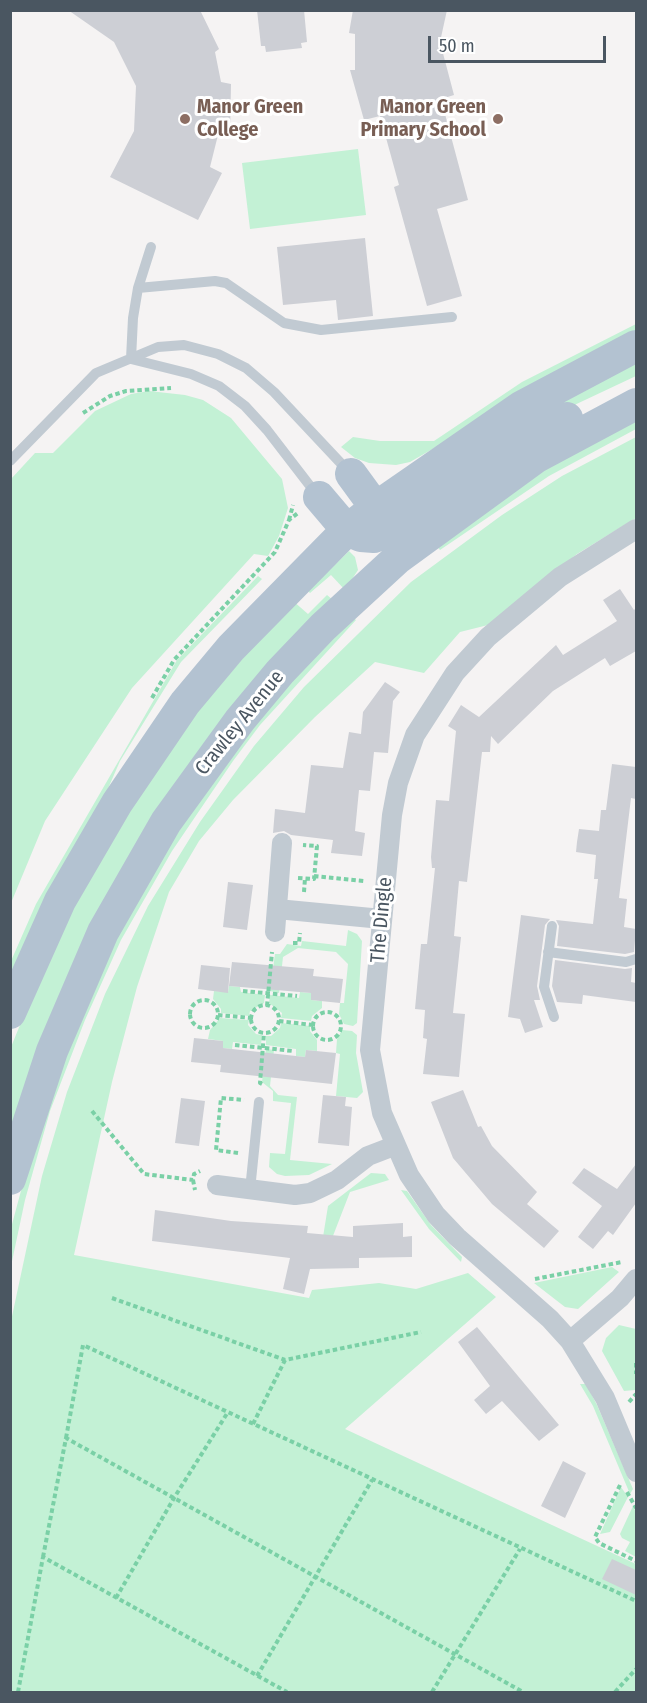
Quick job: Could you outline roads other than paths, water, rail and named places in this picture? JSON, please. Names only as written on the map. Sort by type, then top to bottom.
[{"type":"main road","points":[[380,521],[416,479],[521,407],[636,346]]},
{"type":"main road","points":[[10,1013],[60,901],[150,751],[185,703],[231,648],[347,530],[380,521],[515,443],[636,386]]},
{"type":"main road","name":"Crawley Avenue","points":[[10,1179],[29,1115],[74,994],[103,932],[160,832],[201,770],[273,680],[323,627],[372,581],[433,531],[536,458],[636,404]]},
{"type":"main road","points":[[351,474],[373,484],[385,485],[416,479]]},
{"type":"main road","points":[[351,474],[380,521],[383,554],[372,581]]},
{"type":"main road","points":[[306,500],[347,530]]},
{"type":"street","name":"The Dingle","points":[[636,529],[560,577],[522,607],[477,648],[440,693],[415,735],[398,783],[392,815],[370,1050],[379,1101],[394,1146],[409,1175],[436,1215],[478,1258],[550,1319],[570,1341],[605,1398],[636,1472]]},
{"type":"street","points":[[274,942],[282,843]]},
{"type":"street","points":[[277,909],[381,919]]},
{"type":"street","points":[[217,1185],[295,1195],[310,1193],[337,1180],[368,1156],[394,1146]]},
{"type":"street","points":[[570,1341],[620,1298],[634,1270]]},
{"type":"lane","points":[[131,359],[133,318],[138,288],[151,247]]},
{"type":"lane","points":[[138,288],[215,281],[226,283],[284,323],[321,330],[452,317]]},
{"type":"lane","points":[[10,461],[81,385],[96,373],[158,346],[184,345],[218,354],[246,368],[274,392],[351,474]]},
{"type":"lane","points":[[131,359],[190,374],[219,386],[245,406],[267,430],[306,500]]},
{"type":"lane","points":[[552,926],[545,993],[554,1017]]},
{"type":"lane","points":[[548,952],[626,962],[636,959]]},
{"type":"lane","points":[[250,1190],[259,1102]]},
{"type":"place","name":"Manor Green College","points":[[185,119]]},
{"type":"place","name":"Manor Green Primary School","points":[[498,119]]}]
